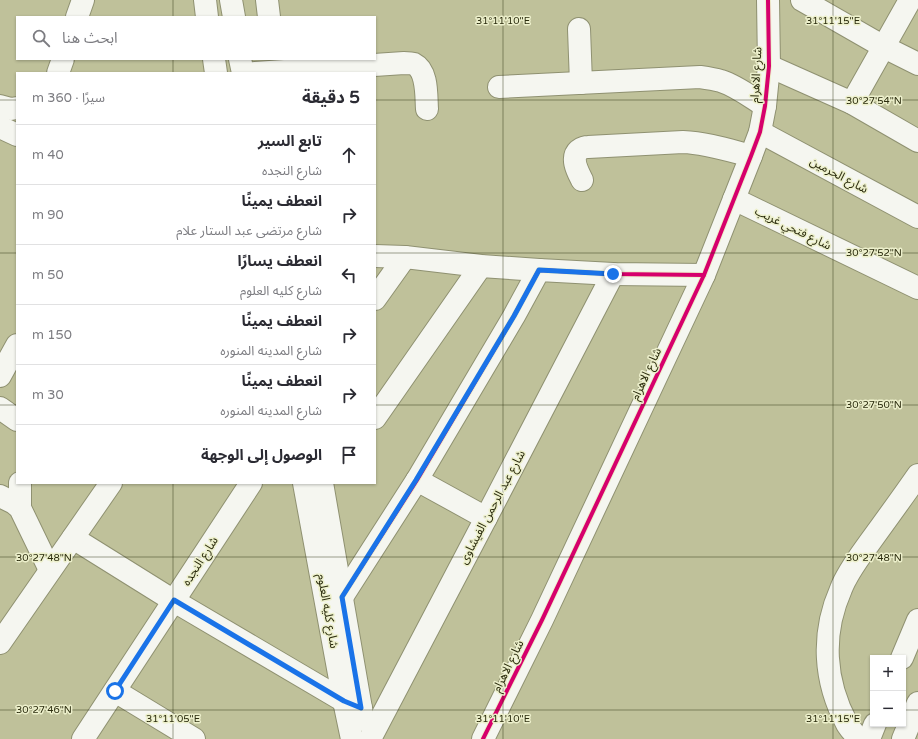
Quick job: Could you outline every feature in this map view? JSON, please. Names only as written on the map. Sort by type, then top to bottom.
[{"type":"street","points":[[77,16],[83,0]]},
{"type":"street","points":[[205,0],[208,16]]},
{"type":"street","points":[[231,0],[234,16]]},
{"type":"street","points":[[267,0],[269,16]]},
{"type":"street","name":"شارع الاهرام","points":[[483,739],[542,620],[704,275],[751,156],[760,132],[765,106],[769,66],[768,0]]},
{"type":"street","points":[[802,0],[884,47],[918,64]]},
{"type":"street","points":[[852,103],[910,0]]},
{"type":"street","points":[[579,29],[581,83]]},
{"type":"street","points":[[58,72],[63,60]]},
{"type":"street","points":[[214,60],[216,72]]},
{"type":"street","points":[[240,60],[243,72]]},
{"type":"street","points":[[270,72],[404,63],[413,64],[421,70],[425,78],[427,109]]},
{"type":"street","points":[[769,66],[852,103],[918,141]]},
{"type":"street","points":[[499,87],[700,77],[723,81],[765,106]]},
{"type":"street","points":[[0,106],[11,109],[16,108]]},
{"type":"street","points":[[0,127],[16,135]]},
{"type":"street","name":"شارع الحرمين","points":[[760,132],[918,217]]},
{"type":"street","points":[[582,180],[576,168],[574,158],[579,150],[588,146],[683,142],[703,144],[751,156]]},
{"type":"street","name":"شارع فتحي غريب","points":[[734,200],[918,288]]},
{"type":"street","points":[[376,256],[405,257],[481,266],[539,270],[613,274],[704,275]]},
{"type":"street","points":[[376,297],[405,257]]},
{"type":"street","points":[[376,417],[481,266]]},
{"type":"street","points":[[342,597],[416,480],[514,316],[539,270]]},
{"type":"street","name":"شارع عبد الرحمن الفيشاوى","points":[[370,739],[613,274]]},
{"type":"street","points":[[0,376],[16,347]]},
{"type":"street","points":[[0,408],[16,419]]},
{"type":"street","points":[[858,739],[848,725],[836,700],[829,672],[827,643],[831,615],[841,588],[856,563],[918,475]]},
{"type":"street","points":[[416,480],[486,518]]},
{"type":"street","points":[[20,484],[20,508]]},
{"type":"street","points":[[0,643],[110,484]]},
{"type":"street","name":"شارع النجده","points":[[83,739],[250,484]]},
{"type":"street","name":"شارع كليه العلوم","points":[[304,484],[353,704],[367,739]]},
{"type":"street","name":"شارع كليه العلوم","points":[[325,486],[342,597],[353,704],[352,739]]},
{"type":"street","points":[[0,496],[14,503],[20,508],[50,570]]},
{"type":"street","points":[[73,538],[174,600],[353,704]]},
{"type":"street","points":[[903,655],[918,620]]},
{"type":"street","points":[[115,691],[194,739]]},
{"type":"street","points":[[903,739],[918,703]]},
{"type":"street","points":[[869,739],[874,727]]},
{"type":"cycle path","points":[[483,739],[542,620],[704,275],[751,156],[760,132],[765,106],[769,66],[768,0]]},
{"type":"cycle path","points":[[342,597],[417,480],[514,316],[539,270],[613,274],[704,275]]},
{"type":"route","points":[[115,691],[174,600],[344,701],[361,708],[342,597],[416,480],[514,316],[539,270],[562,270],[613,274]]}]
